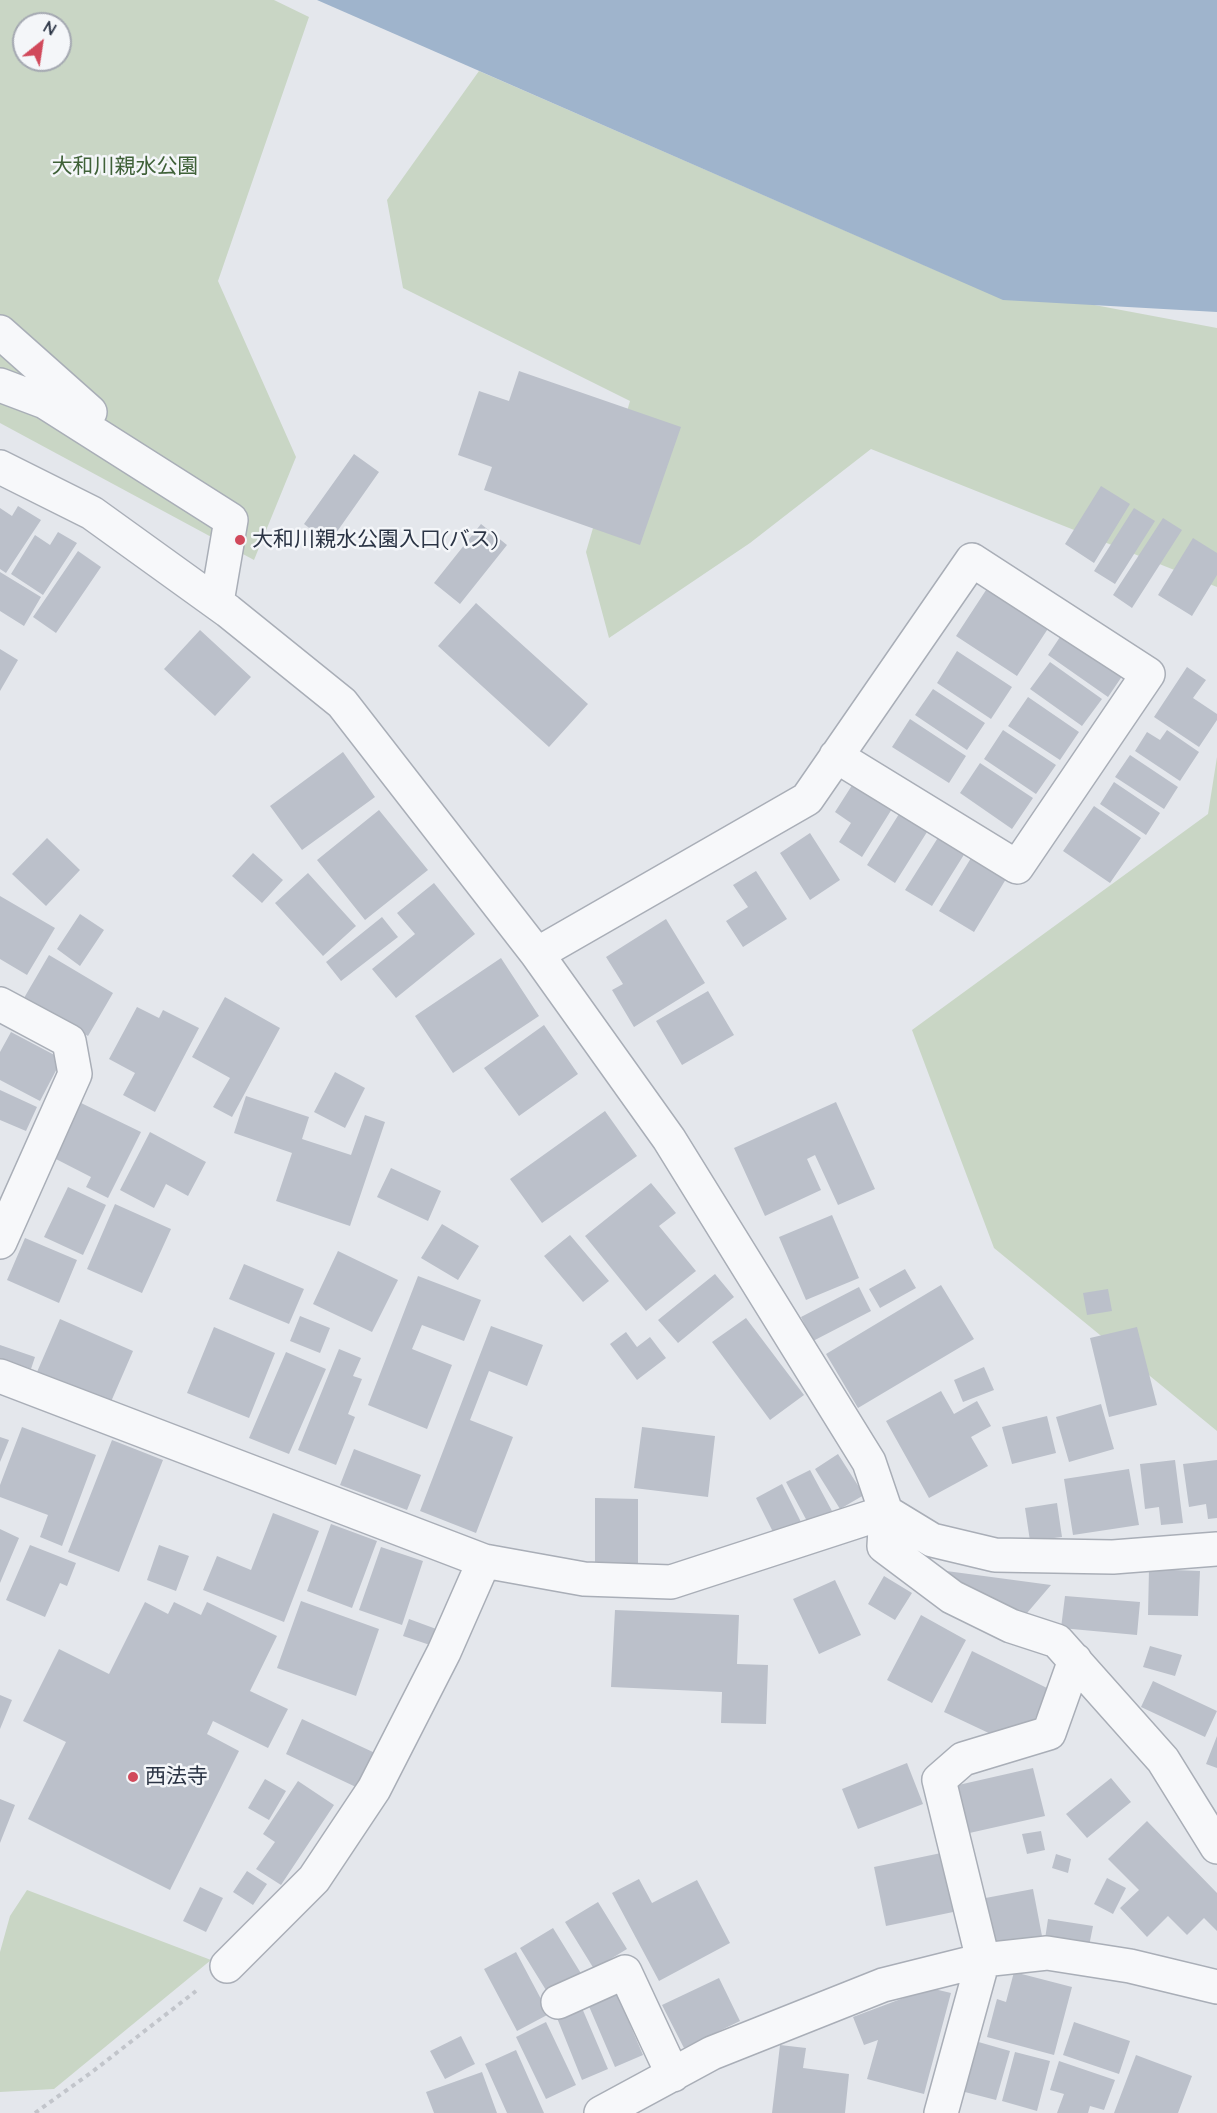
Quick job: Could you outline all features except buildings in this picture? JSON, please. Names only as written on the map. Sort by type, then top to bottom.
[{"type":"street","points":[[0,332],[163,477]]},
{"type":"street","points":[[0,385],[45,402],[231,520],[217,602]]},
{"type":"street","points":[[3,475],[92,513],[217,602],[342,703],[537,954],[669,1139],[868,1462],[886,1512],[884,1546],[952,1597],[1011,1626],[1057,1641],[1163,1760],[1217,1847]]},
{"type":"street","points":[[537,954],[807,799],[836,756],[972,560],[1148,674],[1017,867],[836,756]]},
{"type":"street","points":[[0,1004],[69,1041],[75,1074],[0,1242]]},
{"type":"street","points":[[0,1376],[484,1561],[584,1579],[671,1582],[886,1512],[932,1540],[995,1556],[1113,1557],[1217,1549]]},
{"type":"street","points":[[227,1966],[314,1879],[374,1790],[444,1652],[484,1561]]},
{"type":"street","points":[[941,2113],[983,1960],[939,1780],[963,1759],[1049,1733],[1075,1660]]},
{"type":"street","points":[[601,2113],[712,2053],[883,1984],[983,1960],[1047,1953],[1130,1966],[1217,1987]]},
{"type":"street","points":[[558,2002],[624,1972],[673,2075]]},
{"type":"path","points":[[34,2113],[92,2072],[227,1966]]},
{"type":"green space","name":"大和川親水公園","points":[[0,0],[274,0],[309,17],[218,281],[296,457],[254,560],[0,423]]},
{"type":"green space","points":[[479,71],[956,279],[1217,328],[1217,587],[871,449],[750,543],[609,638],[586,552],[630,401],[403,288],[387,200]]},
{"type":"green space","points":[[1217,757],[1217,1431],[994,1248],[912,1030],[1208,814]]},
{"type":"green space","points":[[27,1890],[211,1960],[54,2089],[0,2092],[0,1952],[10,1916]]},
{"type":"water","points":[[317,0],[1217,0],[1217,312],[1003,300]]},
{"type":"place","name":"大和川親水公園入口(バス)","points":[[240,540]]},
{"type":"place","name":"西法寺","points":[[133,1777]]}]
